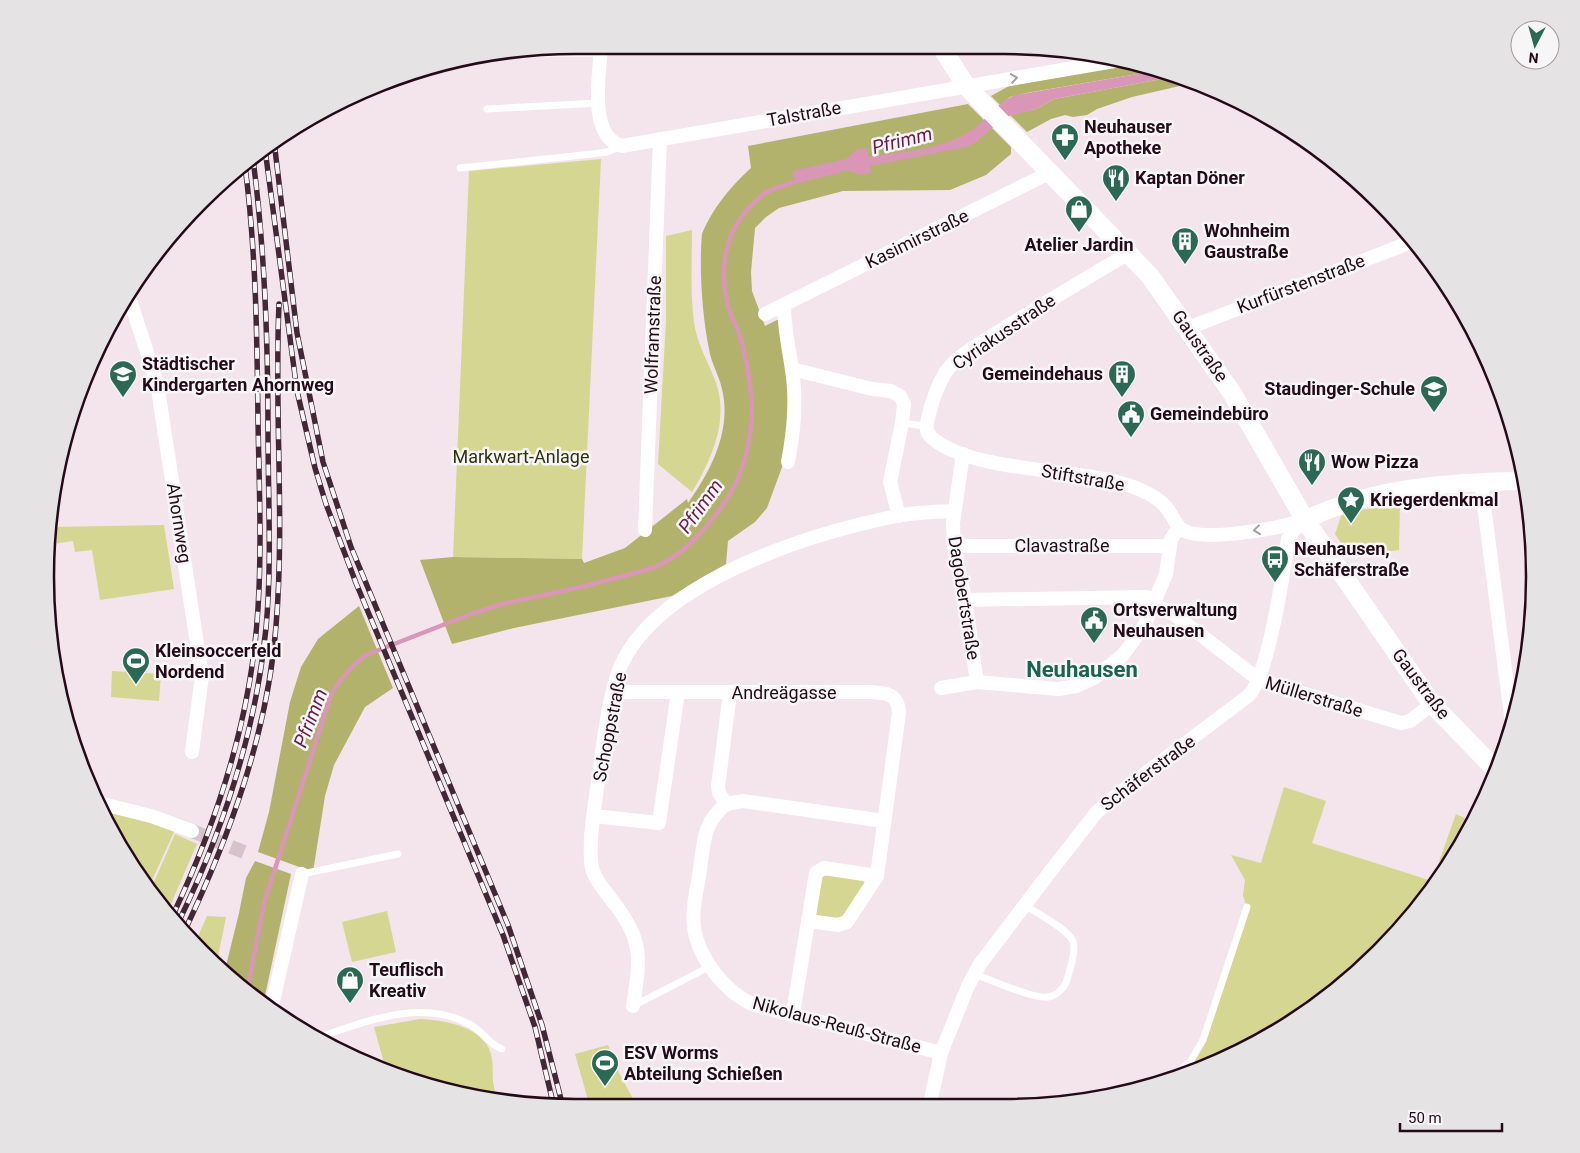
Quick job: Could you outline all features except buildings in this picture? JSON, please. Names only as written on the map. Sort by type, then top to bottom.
[{"type":"main road","name":"Gaustraße","points":[[946,54],[966,86],[1150,276],[1188,328],[1232,394],[1305,520],[1432,704],[1491,765]]},
{"type":"street","points":[[601,54],[600,124],[604,133],[613,144],[622,146]]},
{"type":"street","name":"Talstraße","points":[[622,146],[1101,63]]},
{"type":"street","name":"Wolframstraße","points":[[645,530],[660,139]]},
{"type":"street","name":"Kasimirstraße","points":[[765,314],[1051,172]]},
{"type":"street","name":"Kurfürstenstraße","points":[[1188,328],[1407,244]]},
{"type":"street","name":"Cyriakusstraße","points":[[926,426],[941,379],[955,362],[1004,329],[1129,253]]},
{"type":"street","name":"Ahornweg","points":[[131,304],[157,383],[202,676],[192,752]]},
{"type":"street","points":[[784,305],[784,327],[792,369],[794,418],[788,462]]},
{"type":"street","points":[[792,369],[896,393],[904,404],[890,482],[899,516]]},
{"type":"street","points":[[926,426],[931,437],[944,446],[963,454]]},
{"type":"street","name":"Dagobertstraße","points":[[963,454],[954,511],[954,546],[966,600],[978,682]]},
{"type":"street","name":"Stiftstraße","points":[[963,454],[1037,470],[1093,477],[1132,486],[1159,500],[1180,528]]},
{"type":"street","points":[[941,688],[978,682],[1058,689],[1086,682],[1101,673],[1128,649],[1144,626],[1166,574],[1171,539],[1180,528],[1194,534],[1222,535],[1282,527],[1305,520],[1332,507],[1432,485],[1517,481]]},
{"type":"street","points":[[1480,482],[1510,705]]},
{"type":"street","name":"Schoppstraße","points":[[633,1006],[638,946],[632,927],[602,887],[592,869],[594,816],[602,754],[622,663],[653,622],[697,589],[744,562],[860,525],[899,516],[954,511]]},
{"type":"street","name":"Schäferstraße","points":[[931,1099],[942,1053],[958,1008],[975,974],[1024,905],[1096,813],[1248,696],[1257,686],[1276,610],[1288,539],[1294,530],[1305,520]]},
{"type":"street","name":"Clavastraße","points":[[954,546],[1169,546]]},
{"type":"street","name":"Müllerstraße","points":[[966,600],[1146,597],[1175,615],[1259,680],[1395,722],[1410,721],[1432,704]]},
{"type":"street","name":"Andreägasse","points":[[615,692],[890,693],[896,698],[900,713],[884,821]]},
{"type":"street","points":[[594,816],[659,823],[678,692]]},
{"type":"street","points":[[730,693],[718,786],[719,793],[726,804],[743,801],[884,821],[877,876],[847,922],[838,925],[808,921]]},
{"type":"street","name":"Nikolaus-Reuß-Straße","points":[[726,804],[713,816],[705,833],[693,919],[696,937],[710,966],[734,994],[744,1001],[942,1053]]},
{"type":"street","points":[[107,805],[151,816],[192,832]]},
{"type":"street","points":[[793,1013],[814,878],[819,870],[824,868],[877,876]]},
{"type":"street","points":[[273,1002],[302,874]]},
{"type":"lane","points":[[487,109],[599,103]]},
{"type":"lane","name":"Talstraße","points":[[460,168],[600,153],[622,146]]},
{"type":"lane","points":[[902,423],[926,426]]},
{"type":"lane","points":[[302,874],[398,854]]},
{"type":"lane","points":[[975,974],[1041,997],[1054,994],[1066,985],[1072,961],[1074,944],[1072,939],[1066,931],[1024,905]]},
{"type":"lane","points":[[1184,1067],[1190,1062],[1203,1040],[1247,907]]},
{"type":"lane","points":[[633,1006],[710,966]]},
{"type":"lane","points":[[326,1035],[399,1013],[414,1013],[457,1019],[470,1024],[484,1034],[494,1046],[502,1049]]},
{"type":"green space","name":"Markwart-Anlage","points":[[601,159],[582,559],[453,557],[469,171]]},
{"type":"green space","points":[[692,230],[692,288],[695,329],[715,380],[721,409],[717,438],[706,466],[692,492],[658,464],[666,321],[666,236]]},
{"type":"green space","points":[[1400,504],[1399,550],[1350,557],[1335,534],[1341,516],[1348,512]]},
{"type":"green space","points":[[164,525],[174,589],[100,600],[92,550],[75,552],[73,541],[55,544],[56,527]]},
{"type":"green space","name":"Kleinsoccerfeld Nordend","points":[[112,671],[161,674],[159,701],[111,697]]},
{"type":"green space","points":[[1284,787],[1326,801],[1312,843],[1429,880],[1397,921],[1373,946],[1322,991],[1265,1029],[1235,1045],[1181,1068],[1197,1053],[1247,907],[1243,896],[1245,880],[1231,855],[1261,863]]},
{"type":"green space","points":[[110,811],[175,830],[152,881],[124,838]]},
{"type":"green space","points":[[1456,814],[1466,819],[1436,870]]},
{"type":"green space","points":[[175,834],[197,844],[170,905],[153,883]]},
{"type":"green space","points":[[822,875],[862,879],[865,885],[841,920],[817,917],[815,914]]},
{"type":"green space","points":[[387,911],[396,952],[352,962],[342,922]]},
{"type":"green space","points":[[207,916],[226,917],[218,957],[198,937]]},
{"type":"green space","points":[[420,1019],[441,1021],[464,1027],[483,1039],[489,1048],[496,1093],[408,1072],[384,1062],[374,1027]]},
{"type":"green space","name":"ESV Worms Abteilung Schießen","points":[[608,1045],[619,1073],[633,1099],[588,1099],[575,1054]]},
{"type":"shaded area","points":[[1117,67],[1143,73],[1026,93],[1010,97],[1000,105],[991,96],[1009,86]]},
{"type":"shaded area","points":[[1143,73],[1164,79],[1054,99],[1036,109],[1005,117],[975,143],[966,147],[870,166],[871,173],[859,175],[845,170],[836,170],[795,180],[792,171],[846,159],[856,150],[867,148],[869,157],[923,149],[962,136],[978,125],[1004,101],[1016,95]]},
{"type":"shaded area","points":[[1164,79],[1183,85],[1132,97],[1097,109],[1087,115],[1073,117],[1065,115],[1051,119],[1027,132],[1010,115],[1036,109],[1054,99]]},
{"type":"shaded area","points":[[968,104],[1011,147],[1011,154],[986,175],[950,190],[843,191],[779,208],[755,228],[751,272],[752,291],[765,326],[779,319],[791,386],[785,459],[767,508],[755,522],[728,541],[726,564],[672,596],[514,628],[452,644],[420,560],[453,557],[582,559],[584,563],[625,548],[687,499],[688,503],[696,491],[712,464],[722,435],[724,420],[722,389],[710,354],[705,321],[701,276],[702,234],[723,198],[751,168],[748,146]]},
{"type":"shaded area","points":[[359,606],[393,688],[365,707],[334,765],[325,796],[313,872],[258,852],[269,812],[290,702],[301,667],[318,639]]},
{"type":"shaded area","points":[[255,861],[291,874],[265,996],[226,965],[246,878]]},
{"type":"waterway","name":"Pfrimm","points":[[249,983],[264,903],[331,695],[338,684],[351,668],[366,655],[471,614],[502,604],[586,586],[653,568],[673,557],[697,537],[718,512],[735,484],[742,469],[750,436],[751,403],[746,358],[729,309],[725,289],[725,262],[731,237],[743,215],[765,193],[793,182],[839,171]]},
{"type":"tunnel","points":[[192,831],[249,854]]},
{"type":"railway","points":[[275,150],[297,333],[323,462],[351,547],[508,925],[542,1025],[561,1099]]},
{"type":"railway","points":[[266,156],[297,391],[315,468],[326,504],[356,583],[503,935],[535,1027],[552,1098]]},
{"type":"railway","points":[[180,918],[223,816],[246,742],[261,666],[266,628],[269,555],[268,398],[263,261],[254,165]]},
{"type":"railway","points":[[175,911],[204,843],[230,767],[248,688],[258,608],[260,514],[257,356],[254,261],[246,172]]},
{"type":"railway","points":[[187,925],[217,857],[244,782],[256,744],[272,666],[279,586],[280,546],[279,304]]},
{"type":"place","name":"Neuhauser Apotheke","points":[[1065,161]]},
{"type":"place","name":"Kaptan Döner","points":[[1116,202]]},
{"type":"place","name":"Atelier Jardin","points":[[1079,233]]},
{"type":"place","name":"Wohnheim Gaustraße","points":[[1185,265]]},
{"type":"place","name":"Städtischer Kindergarten Ahornweg","points":[[123,398]]},
{"type":"place","name":"Gemeindehaus","points":[[1122,398]]},
{"type":"place","name":"Staudinger-Schule","points":[[1434,413]]},
{"type":"place","name":"Gemeindebüro","points":[[1131,438]]},
{"type":"place","name":"Wow Pizza","points":[[1312,486]]},
{"type":"place","name":"Kriegerdenkmal","points":[[1351,524]]},
{"type":"place","name":"Neuhausen, Schäferstraße","points":[[1275,583]]},
{"type":"place","name":"Ortsverwaltung Neuhausen","points":[[1094,644]]},
{"type":"place","name":"Kleinsoccerfeld Nordend","points":[[136,685]]},
{"type":"place","name":"Teuflisch Kreativ","points":[[350,1004]]},
{"type":"place","name":"ESV Worms Abteilung Schießen","points":[[605,1087]]},
{"type":"district","name":"Neuhausen","points":[[1082,669]]}]
